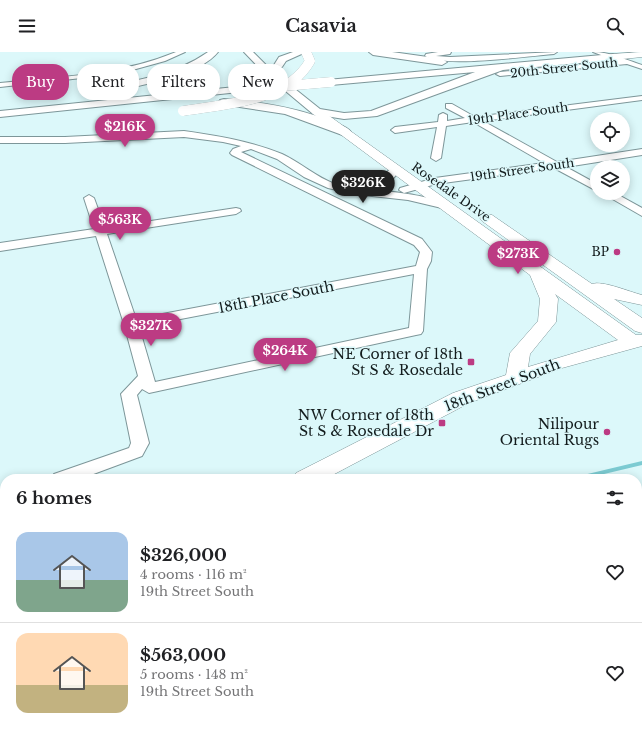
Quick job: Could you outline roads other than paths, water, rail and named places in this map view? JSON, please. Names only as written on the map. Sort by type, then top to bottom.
[{"type":"highway","points":[[139,82],[187,68],[214,52]]},
{"type":"highway","points":[[280,64],[282,59],[302,52]]},
{"type":"highway","points":[[168,112],[183,111],[254,97],[292,83],[304,72],[310,61],[306,52]]},
{"type":"highway","points":[[329,78],[364,72],[380,64],[377,57],[363,52]]},
{"type":"highway","points":[[373,52],[428,61],[491,62]]},
{"type":"highway","points":[[288,82],[599,53]]},
{"type":"highway","points":[[251,55],[266,54],[278,64]]},
{"type":"highway","points":[[288,81],[502,70],[614,54]]},
{"type":"highway","name":"Rosedale Drive","points":[[251,55],[267,71],[317,112]]},
{"type":"highway","points":[[317,112],[344,116],[372,114],[487,70],[502,70]]},
{"type":"highway","points":[[288,72],[315,94]]},
{"type":"highway","points":[[0,108],[228,88]]},
{"type":"highway","points":[[0,114],[228,89]]},
{"type":"highway","points":[[0,104],[34,100]]},
{"type":"highway","points":[[119,102],[205,100],[258,104],[309,116],[345,132]]},
{"type":"highway","name":"Rosedale Drive","points":[[327,104],[344,116]]},
{"type":"highway","points":[[363,125],[372,114]]},
{"type":"highway","points":[[0,124],[41,121]]},
{"type":"main road","points":[[599,53],[642,54]]},
{"type":"main road","name":"Rosedale Drive","points":[[317,112],[536,271],[639,336]]},
{"type":"main road","name":"Rosedale Drive","points":[[344,116],[572,277],[639,336]]},
{"type":"main road","points":[[516,377],[520,353],[547,322],[548,299],[536,271]]},
{"type":"main road","points":[[572,277],[622,296],[642,300]]},
{"type":"main road","name":"18th Street South","points":[[315,474],[461,398],[516,377],[639,336]]},
{"type":"street","points":[[0,85],[112,72],[167,59],[182,52]]},
{"type":"street","points":[[512,52],[522,54]]},
{"type":"street","points":[[449,55],[554,52]]},
{"type":"street","points":[[614,54],[628,62],[642,67]]},
{"type":"street","name":"20th Street South","points":[[502,70],[628,62]]},
{"type":"street","name":"19th Place South","points":[[395,130],[642,98]]},
{"type":"street","points":[[436,158],[439,149],[444,108],[447,103],[590,184]]},
{"type":"street","points":[[0,140],[78,140],[184,134],[223,139],[252,146],[344,182],[382,186],[417,185]]},
{"type":"street","points":[[75,474],[136,452],[140,443],[129,394],[137,384],[416,331],[421,269],[425,261],[426,252],[418,242],[235,153],[236,151],[252,146]]},
{"type":"street","name":"19th Street South","points":[[332,201],[352,195],[410,190],[417,185],[435,181],[642,152]]},
{"type":"street","points":[[280,157],[308,175],[332,186],[354,191],[408,196],[446,206]]},
{"type":"street","points":[[367,185],[386,180],[391,177],[396,169]]},
{"type":"street","points":[[89,198],[131,324],[147,382]]},
{"type":"street","points":[[619,200],[642,213]]},
{"type":"street","points":[[0,247],[236,211]]},
{"type":"street","name":"18th Place South","points":[[131,324],[421,269]]},
{"type":"waterway","points":[[596,474],[642,463]]},
{"type":"place","name":"BP","points":[[617,252]]},
{"type":"place","name":"NE Corner of 18th St S & Rosedale","points":[[471,362]]},
{"type":"place","name":"NW Corner of 18th St S & Rosedale Dr","points":[[442,423]]},
{"type":"place","name":"Nilipour Oriental Rugs","points":[[607,432]]}]
